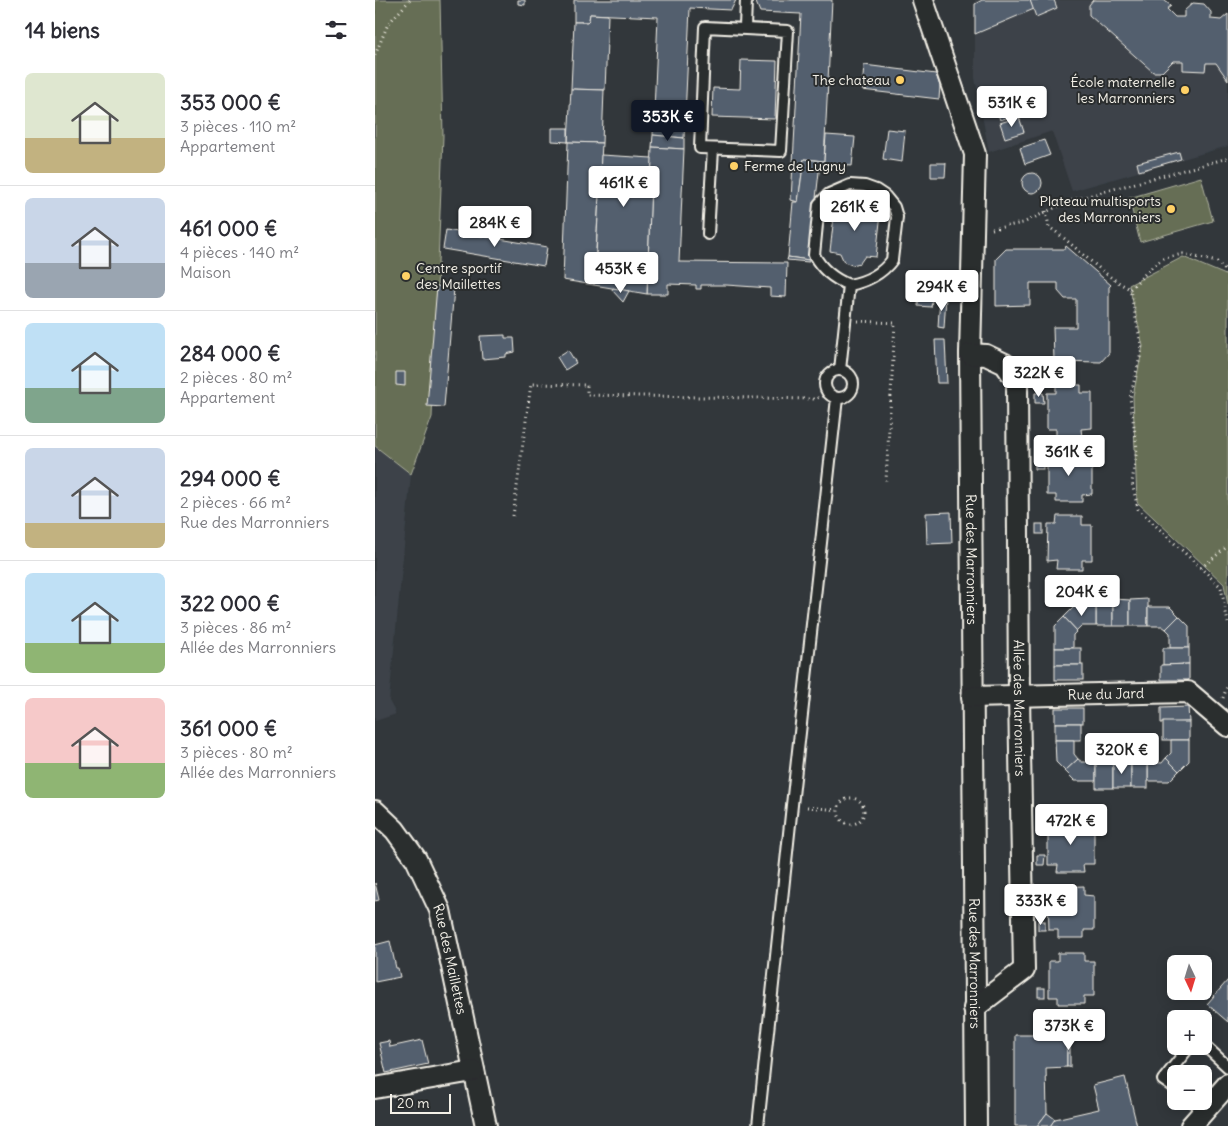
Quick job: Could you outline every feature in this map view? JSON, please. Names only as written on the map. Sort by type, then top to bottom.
[{"type":"street","name":"Rue des Marronniers","points":[[923,0],[975,154],[970,354],[976,1126]]},
{"type":"street","name":"Allée des Marronniers","points":[[970,354],[987,355],[1005,364],[1017,381],[1019,696],[1024,970],[974,1008]]},
{"type":"street","name":"Rue du Jard","points":[[972,696],[1188,692],[1228,726]]},
{"type":"street","name":"Rue des Maillettes","points":[[375,812],[395,830],[416,859],[440,910],[486,1126]]},
{"type":"street","points":[[375,1088],[473,1071]]},
{"type":"street","points":[[1212,1099],[1226,1092]]},
{"type":"street","points":[[1191,1126],[1197,1110]]},
{"type":"lane","points":[[745,28],[746,0]]},
{"type":"lane","points":[[705,27],[745,28],[788,30],[781,150],[700,148],[705,27]]},
{"type":"lane","points":[[708,234],[713,149]]},
{"type":"lane","points":[[851,185],[865,186],[885,196],[894,207],[897,217],[892,260],[870,278],[849,285],[839,281],[825,270],[814,255],[819,204],[829,194],[851,185]]},
{"type":"lane","points":[[840,370],[849,285]]},
{"type":"lane","points":[[758,1126],[833,396],[825,385],[827,376],[831,373],[840,370],[844,371],[851,377],[852,390],[846,396],[833,396]]},
{"type":"lane","points":[[1212,1052],[1228,1067]]},
{"type":"lane","points":[[1175,1065],[1183,1055]]},
{"type":"path","points":[[375,55],[388,24],[410,0]]},
{"type":"path","points":[[973,233],[1023,223],[1069,200],[1228,158]]},
{"type":"path","points":[[1046,211],[1049,227],[1064,237],[1104,274],[1130,289],[1142,349],[1130,398],[1137,448],[1132,483],[1136,500],[1139,509],[1221,587],[1228,623]]},
{"type":"path","points":[[1130,289],[1165,258],[1183,254],[1217,262],[1228,273]]},
{"type":"path","points":[[845,320],[895,323],[887,481]]},
{"type":"path","points":[[513,516],[531,384],[587,385],[587,395],[814,400],[833,396]]},
{"type":"path","points":[[1201,568],[1228,546]]},
{"type":"path","points":[[853,797],[860,801],[864,813],[860,821],[851,824],[843,822],[839,818],[837,810],[844,799],[853,797]]},
{"type":"path","points":[[791,805],[837,810]]},
{"type":"shaded area","points":[[975,0],[1164,0],[1171,6],[1167,10],[1175,17],[1184,17],[1184,11],[1193,3],[1204,4],[1211,12],[1212,19],[1221,20],[1228,14],[1228,146],[1072,191],[1052,131],[989,152],[975,78]]},
{"type":"shaded area","points":[[375,446],[411,474],[389,701],[396,714],[375,721]]},
{"type":"green space","name":"Centre sportif des Maillettes","points":[[375,0],[440,0],[443,136],[432,417],[411,474],[375,446]]},
{"type":"green space","name":"Plateau multisports des Marronniers","points":[[1201,177],[1213,221],[1140,242],[1129,198]]},
{"type":"green space","points":[[1183,257],[1228,276],[1228,605],[1224,584],[1137,502],[1133,396],[1143,346],[1129,285]]},
{"type":"building","points":[[518,0],[525,0],[525,5],[518,4]]},
{"type":"building","points":[[574,0],[736,0],[731,10],[690,8],[684,138],[653,135],[658,17],[590,14],[587,22],[574,22]]},
{"type":"building","points":[[755,0],[832,0],[824,161],[804,159],[798,202],[791,200],[801,14],[760,12]]},
{"type":"building","points":[[982,0],[1030,0],[1034,9],[975,34],[975,4]]},
{"type":"building","points":[[1030,0],[1054,0],[1057,8],[1036,17]]},
{"type":"building","points":[[1093,0],[1164,0],[1171,6],[1167,9],[1175,17],[1184,17],[1184,11],[1193,3],[1204,4],[1211,12],[1211,19],[1221,20],[1228,14],[1228,80],[1216,63],[1206,63],[1205,71],[1183,70],[1183,61],[1173,61],[1162,72],[1153,72],[1089,15],[1089,5]]},
{"type":"building","points":[[590,14],[608,15],[605,90],[571,89],[574,22],[587,22]]},
{"type":"building","points":[[741,60],[777,61],[775,119],[712,117],[713,88],[740,89]]},
{"type":"building","name":"The chateau","points":[[864,65],[936,74],[940,86],[939,99],[862,90]]},
{"type":"building","points":[[571,89],[604,90],[602,143],[568,142]]},
{"type":"building","points":[[1012,97],[1018,114],[1000,120],[994,103]]},
{"type":"building","points":[[1019,117],[1024,132],[1005,138],[1000,123]]},
{"type":"building","points":[[552,128],[568,128],[568,142],[552,141]]},
{"type":"building","points":[[887,129],[905,131],[902,162],[883,159]]},
{"type":"building","points":[[653,135],[684,138],[684,149],[652,147]]},
{"type":"building","points":[[826,135],[855,137],[852,166],[820,163],[809,260],[788,257],[793,202],[798,202],[804,159],[824,161]]},
{"type":"building","points":[[1044,140],[1050,155],[1025,164],[1020,148]]},
{"type":"building","points":[[568,142],[602,143],[594,285],[563,280]]},
{"type":"building","points":[[652,147],[684,149],[679,262],[787,263],[786,297],[770,296],[770,288],[726,285],[701,285],[701,289],[696,289],[696,285],[668,284],[668,294],[647,294]]},
{"type":"building","points":[[1179,152],[1181,159],[1139,171],[1137,163]]},
{"type":"building","points":[[601,155],[652,158],[648,262],[596,256]]},
{"type":"building","points":[[931,163],[946,163],[945,177],[931,177]]},
{"type":"building","points":[[1032,173],[1039,176],[1042,183],[1039,190],[1032,193],[1025,190],[1022,183],[1025,176]]},
{"type":"building","points":[[855,200],[866,203],[870,212],[881,213],[876,257],[865,256],[860,263],[852,265],[844,262],[840,253],[830,251],[835,208],[845,209],[850,202]]},
{"type":"building","points":[[446,230],[547,247],[544,266],[443,249]]},
{"type":"building","points":[[1066,246],[1111,285],[1109,287],[1109,353],[1101,362],[1054,361],[1053,327],[1076,327],[1076,299],[1065,299],[1058,291],[1058,283],[1030,283],[1030,305],[996,306],[996,259],[1006,249],[1065,249]]},
{"type":"building","points":[[596,256],[648,262],[647,294],[594,285]]},
{"type":"building","points":[[788,257],[809,260],[809,262],[787,260]]},
{"type":"building","points":[[437,286],[454,288],[444,407],[427,406]]},
{"type":"building","points":[[613,288],[629,291],[623,302],[612,290]]},
{"type":"building","points":[[919,292],[933,294],[931,307],[918,306]]},
{"type":"building","points":[[940,296],[946,296],[944,328],[938,327]]},
{"type":"building","points":[[505,335],[505,338],[514,338],[515,352],[506,354],[506,357],[482,359],[480,336]]},
{"type":"building","points":[[935,340],[945,340],[947,383],[937,383]]},
{"type":"building","points":[[568,350],[576,363],[565,370],[557,357]]},
{"type":"building","points":[[396,372],[405,372],[405,386],[396,385]]},
{"type":"building","points":[[1056,385],[1081,385],[1081,393],[1092,393],[1092,428],[1081,429],[1082,437],[1056,437],[1056,429],[1047,429],[1047,393],[1056,393]]},
{"type":"building","points":[[1035,393],[1043,393],[1044,403],[1035,403]]},
{"type":"building","points":[[1056,451],[1082,451],[1082,459],[1092,459],[1092,494],[1082,495],[1082,502],[1056,502],[1056,495],[1047,495],[1047,460],[1056,459]]},
{"type":"building","points":[[1035,459],[1043,459],[1043,469],[1035,469]]},
{"type":"building","points":[[951,512],[952,543],[927,544],[926,513]]},
{"type":"building","points":[[1057,516],[1082,516],[1082,525],[1092,525],[1092,560],[1082,560],[1082,569],[1056,569],[1057,560],[1047,561],[1048,524],[1056,524]]},
{"type":"building","points":[[1036,524],[1043,524],[1043,534],[1036,534]]},
{"type":"building","points":[[1113,599],[1113,626],[1096,626],[1096,600]]},
{"type":"building","points":[[1113,599],[1130,600],[1130,626],[1113,626]]},
{"type":"building","points":[[1148,599],[1148,626],[1130,626],[1130,600]]},
{"type":"building","points":[[1074,607],[1096,607],[1096,626],[1082,626],[1077,631],[1064,617]]},
{"type":"building","points":[[1148,607],[1170,607],[1179,616],[1166,629],[1162,626],[1148,626]]},
{"type":"building","points":[[1179,616],[1189,626],[1189,648],[1170,648],[1170,633],[1166,629]]},
{"type":"building","points":[[1064,617],[1077,631],[1073,635],[1073,648],[1055,648],[1055,626]]},
{"type":"building","points":[[1055,648],[1081,648],[1081,665],[1055,665]]},
{"type":"building","points":[[1163,648],[1189,648],[1189,664],[1163,665]]},
{"type":"building","points":[[1189,664],[1189,680],[1161,680],[1161,665]]},
{"type":"building","points":[[1055,665],[1083,665],[1083,680],[1055,680]]},
{"type":"building","points":[[1188,707],[1189,722],[1161,723],[1161,708]]},
{"type":"building","points":[[1055,708],[1083,708],[1083,723],[1055,723]]},
{"type":"building","points":[[1163,722],[1189,722],[1189,740],[1163,740]]},
{"type":"building","points":[[1055,723],[1081,723],[1081,740],[1055,740]]},
{"type":"building","points":[[1055,740],[1074,740],[1074,754],[1078,759],[1065,771],[1056,762]]},
{"type":"building","points":[[1171,740],[1189,740],[1189,761],[1179,771],[1166,758],[1171,753]]},
{"type":"building","points":[[1166,758],[1179,771],[1169,781],[1148,781],[1148,762],[1162,763]]},
{"type":"building","points":[[1078,759],[1082,762],[1096,762],[1096,781],[1075,781],[1065,771]]},
{"type":"building","points":[[1096,762],[1113,763],[1113,788],[1096,788]]},
{"type":"building","points":[[1131,762],[1131,788],[1113,788],[1113,763]]},
{"type":"building","points":[[1131,762],[1148,762],[1148,788],[1131,788]]},
{"type":"building","points":[[1057,820],[1083,820],[1084,829],[1094,829],[1094,864],[1083,864],[1084,872],[1057,872],[1058,865],[1048,865],[1048,829],[1057,829]]},
{"type":"building","points":[[1037,855],[1045,855],[1044,865],[1037,865]]},
{"type":"building","points":[[375,883],[379,900],[375,901]]},
{"type":"building","points":[[1084,886],[1084,895],[1094,896],[1094,930],[1084,930],[1084,938],[1058,938],[1058,930],[1049,930],[1048,895],[1058,895],[1058,887]]},
{"type":"building","points":[[1038,921],[1045,921],[1045,930],[1038,930]]},
{"type":"building","points":[[390,941],[400,977],[375,982],[375,945]]},
{"type":"building","points":[[1058,953],[1084,953],[1084,961],[1094,961],[1094,996],[1084,996],[1084,1004],[1058,1004],[1058,997],[1049,997],[1049,961],[1058,961]]},
{"type":"building","points":[[1228,980],[1228,1022],[1207,1004],[1213,1000],[1213,997]]},
{"type":"building","points":[[1038,988],[1045,988],[1045,997],[1038,997]]},
{"type":"building","points":[[1015,1035],[1067,1035],[1067,1067],[1046,1068],[1047,1113],[1037,1126],[1015,1126]]},
{"type":"building","points":[[1067,1035],[1070,1035],[1070,1067],[1067,1067]]},
{"type":"building","points":[[422,1040],[428,1064],[386,1073],[379,1043],[389,1041],[390,1047]]},
{"type":"building","points":[[1125,1077],[1137,1126],[1050,1126],[1055,1119],[1099,1109],[1093,1085]]},
{"type":"building","points":[[1047,1113],[1055,1119],[1050,1126],[1037,1126]]},
{"type":"place","name":"The chateau","points":[[900,80]]},
{"type":"place","name":"École maternelle les Marronniers","points":[[1185,90]]},
{"type":"place","name":"Ferme de Lugny","points":[[734,166]]},
{"type":"place","name":"Plateau multisports des Marronniers","points":[[1171,209]]},
{"type":"place","name":"Centre sportif des Maillettes","points":[[406,276]]}]
